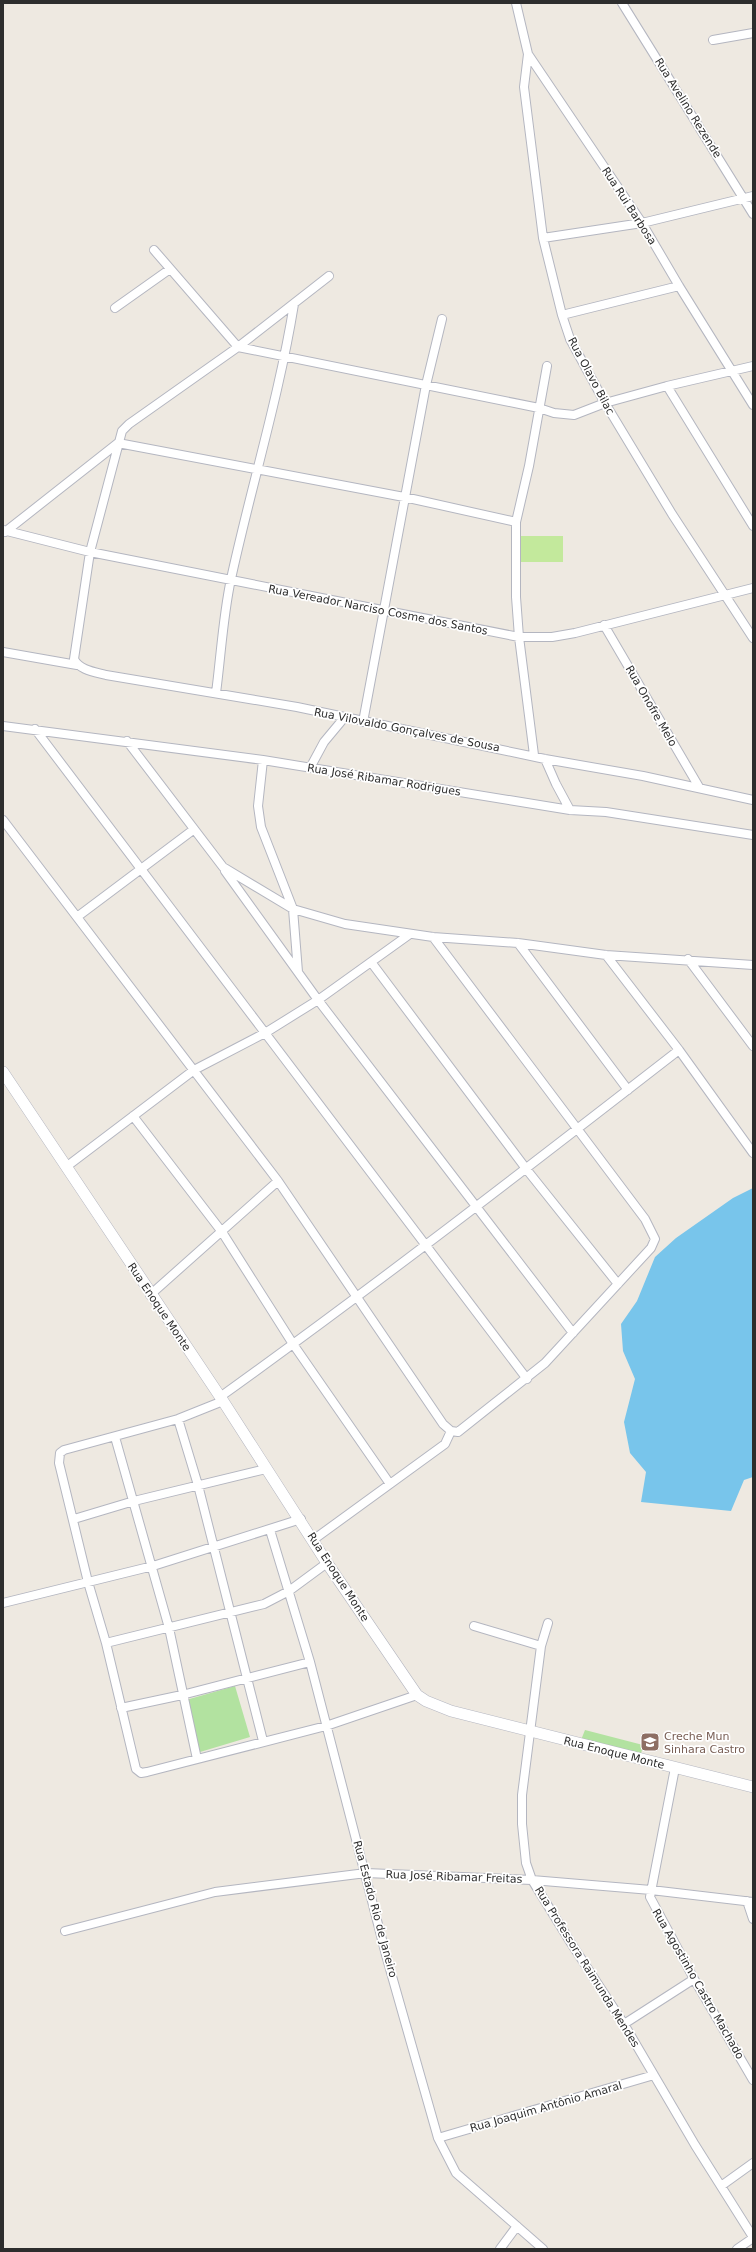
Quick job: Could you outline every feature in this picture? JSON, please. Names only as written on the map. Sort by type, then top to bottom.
[{"type":"main road","name":"Rua Enoque Monte","points":[[3,1072],[301,1520],[327,1563],[418,1695],[426,1701],[451,1711],[529,1732],[753,1787]]},
{"type":"street","name":"Rua Rui Barbosa","points":[[516,3],[528,54],[642,223],[679,286],[753,405]]},
{"type":"street","name":"Rua Avelino Rezende","points":[[622,3],[753,214]]},
{"type":"street","points":[[713,40],[753,33]]},
{"type":"street","name":"Rua Olavo Bilac","points":[[528,54],[524,87],[543,238],[562,314],[570,339],[605,404],[672,514],[753,638]]},
{"type":"street","points":[[543,238],[642,223],[753,196]]},
{"type":"street","points":[[154,250],[238,347],[286,358],[539,408],[554,413],[574,415],[605,404],[667,386],[753,366]]},
{"type":"street","points":[[115,308],[170,269]]},
{"type":"street","points":[[77,664],[74,659],[75,649],[90,552],[122,431],[129,424],[238,347],[329,276]]},
{"type":"street","points":[[562,314],[679,286]]},
{"type":"street","points":[[216,693],[231,581],[257,468],[286,358],[294,304]]},
{"type":"street","points":[[363,722],[382,610],[404,497],[426,385],[442,319]]},
{"type":"street","points":[[534,755],[519,637],[516,597],[516,522],[529,466],[547,366]]},
{"type":"street","points":[[667,386],[753,526]]},
{"type":"street","points":[[4,532],[118,443],[257,468],[404,497],[516,522]]},
{"type":"street","name":"Rua Vereador Narciso Cosme dos Santos","points":[[4,532],[90,552],[231,581],[519,637],[552,637],[753,588]]},
{"type":"street","name":"Rua Onofre Melo","points":[[604,625],[699,787]]},
{"type":"street","name":"Rua Vilovaldo Gonçalves de Sousa","points":[[3,652],[77,664],[82,668],[106,675],[216,693],[534,755],[545,759],[699,787],[753,800]]},
{"type":"street","points":[[310,768],[324,742],[344,718]]},
{"type":"street","points":[[3,726],[14,729]]},
{"type":"street","points":[[3,733],[14,729]]},
{"type":"street","name":"Rua José Ribamar Rodrigues","points":[[14,729],[35,729],[263,760],[570,810],[606,812],[753,835]]},
{"type":"street","points":[[35,729],[527,1379]]},
{"type":"street","points":[[127,741],[222,867],[318,1000],[477,1206],[572,1333]]},
{"type":"street","points":[[545,759],[570,810]]},
{"type":"street","points":[[263,760],[258,806],[261,827],[293,909],[298,972]]},
{"type":"street","points":[[3,820],[278,1181],[443,1424],[451,1431],[462,1430],[527,1379],[549,1359],[651,1248],[655,1239],[654,1233],[433,937]]},
{"type":"street","points":[[77,917],[193,830]]},
{"type":"street","points":[[222,867],[293,909],[345,924],[433,937],[518,943],[606,955],[753,966]]},
{"type":"street","points":[[66,1167],[194,1070],[265,1033],[318,1000],[410,934]]},
{"type":"street","points":[[518,943],[628,1090]]},
{"type":"street","points":[[606,955],[679,1050],[753,1153]]},
{"type":"street","points":[[688,960],[753,1046]]},
{"type":"street","points":[[371,962],[527,1170],[618,1284]]},
{"type":"street","points":[[418,1695],[326,1726],[147,1772],[138,1771],[135,1766],[106,1643],[88,1582],[74,1518],[59,1463],[60,1453],[64,1450],[178,1419],[221,1399],[293,1344],[358,1298],[477,1206],[527,1170],[679,1050]]},
{"type":"street","points":[[133,1116],[222,1232],[293,1344],[390,1484]]},
{"type":"street","points":[[150,1295],[278,1181]]},
{"type":"street","points":[[178,1419],[198,1485],[230,1612],[249,1678],[263,1741]]},
{"type":"street","points":[[313,1540],[445,1444],[451,1431]]},
{"type":"street","points":[[116,1437],[169,1628],[182,1695],[197,1759]]},
{"type":"street","points":[[74,1518],[134,1501],[266,1469]]},
{"type":"street","points":[[3,1603],[153,1566],[213,1546],[301,1520]]},
{"type":"street","name":"Rua Estado Rio de Janeiro","points":[[270,1530],[310,1662],[366,1873],[386,1955],[438,2138],[456,2173],[543,2249]]},
{"type":"street","points":[[106,1643],[264,1604],[288,1591],[327,1563]]},
{"type":"street","name":"Rua Professora Raimunda Mendes","points":[[548,1623],[541,1646],[522,1795],[522,1824],[526,1863],[532,1880],[570,1943],[624,2024],[753,2237]]},
{"type":"street","points":[[474,1626],[541,1646]]},
{"type":"street","points":[[122,1708],[182,1695],[310,1662]]},
{"type":"street","name":"Rua Agostinho Castro Machado","points":[[675,1768],[650,1890],[652,1902],[694,1979],[753,2080]]},
{"type":"street","name":"Rua José Ribamar Freitas","points":[[65,1931],[215,1892],[366,1873],[532,1880],[650,1890],[750,1902]]},
{"type":"street","points":[[750,1902],[753,1920]]},
{"type":"street","points":[[624,2024],[694,1979]]},
{"type":"street","name":"Rua Joaquim Antônio Amaral","points":[[438,2138],[654,2075]]},
{"type":"street","points":[[721,2186],[753,2163]]},
{"type":"street","points":[[500,2249],[517,2226]]},
{"type":"street","points":[[737,2249],[753,2237]]},
{"type":"green space","points":[[521,536],[563,536],[563,562],[521,562]]},
{"type":"green space","points":[[235,1686],[250,1737],[200,1752],[186,1700]]},
{"type":"green space","points":[[585,1730],[643,1745],[641,1754],[581,1740]]},
{"type":"water","points":[[753,1188],[753,1477],[744,1480],[731,1511],[641,1502],[646,1472],[630,1453],[624,1422],[635,1379],[623,1351],[621,1324],[637,1301],[655,1257],[676,1238],[733,1198]]},
{"type":"place","name":"Creche Mun Sinhara Castro","points":[[650,1742]]}]
